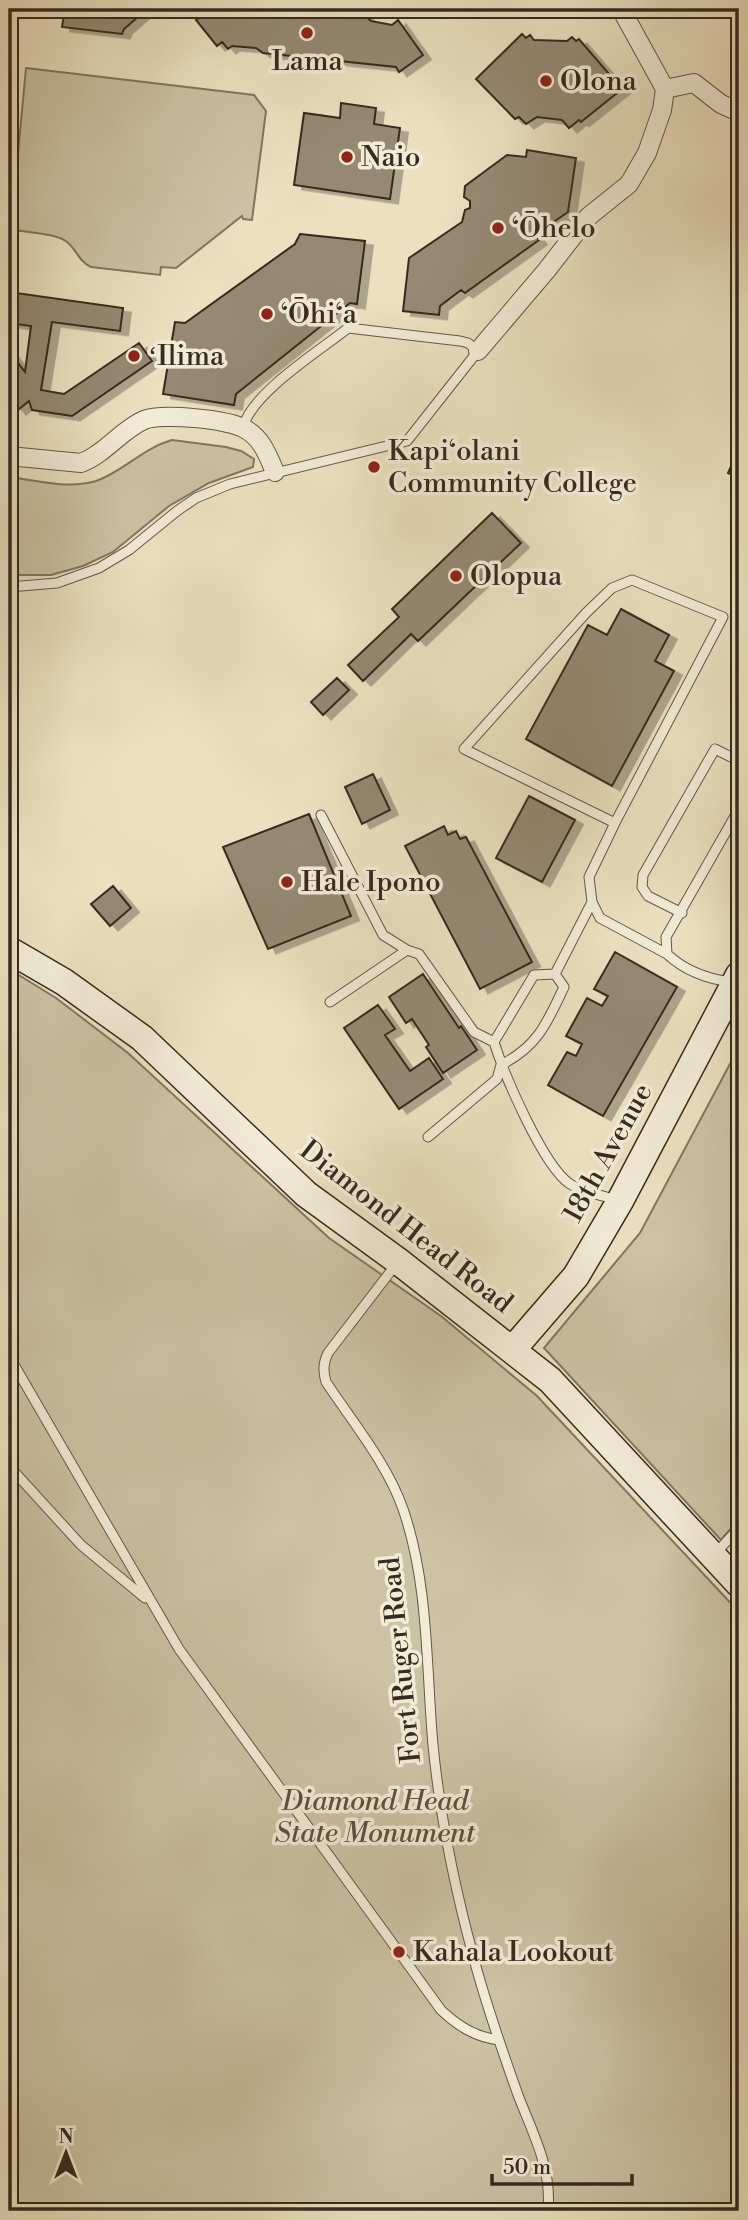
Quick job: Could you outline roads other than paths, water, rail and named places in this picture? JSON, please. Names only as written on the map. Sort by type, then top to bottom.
[{"type":"street","points":[[478,351],[546,271],[588,216],[629,184],[647,153],[662,110],[665,89],[621,9]]},
{"type":"street","points":[[665,89],[694,83],[721,104],[739,111]]},
{"type":"street","points":[[9,456],[81,463],[142,421],[165,416],[243,427],[261,443],[275,472]]},
{"type":"street","name":"Diamond Head Road","points":[[9,950],[64,982],[142,1038],[306,1194],[513,1349],[561,1390],[739,1584]]},
{"type":"street","name":"18th Avenue","points":[[513,1349],[576,1276],[620,1201],[738,981]]},
{"type":"lane","points":[[9,587],[57,583],[99,568],[129,550],[196,498],[230,484],[407,441],[478,351],[460,341],[348,328],[262,396],[249,413],[243,427]]},
{"type":"lane","points":[[615,823],[464,749],[586,613],[612,588],[632,580],[723,617],[589,877],[592,902],[600,918],[667,954],[674,961],[710,980],[738,981]]},
{"type":"lane","points":[[681,913],[648,896],[642,887],[642,875],[715,749],[739,761]]},
{"type":"lane","points":[[667,954],[666,937],[739,809]]},
{"type":"lane","points":[[321,815],[383,935],[419,954],[474,1032],[494,1042],[501,1065],[546,1157],[559,1175],[572,1186],[620,1201]]},
{"type":"lane","points":[[555,974],[592,902]]},
{"type":"lane","points":[[330,1002],[407,950]]},
{"type":"lane","points":[[494,1042],[534,975],[555,974]]},
{"type":"lane","points":[[428,1137],[497,1079],[501,1065],[519,1056],[540,1036],[564,987],[555,974]]},
{"type":"lane","name":"Fort Ruger Road","points":[[398,1261],[328,1353],[324,1360],[324,1375],[388,1476],[403,1509],[422,1601],[428,1651],[433,1749],[449,1854],[463,1918],[499,2040],[544,2160],[549,2194],[548,2211]]},
{"type":"lane","points":[[9,1356],[179,1649],[441,2010],[472,2033],[499,2040]]},
{"type":"lane","points":[[9,1466],[80,1545],[149,1601]]},
{"type":"lane","points":[[713,1556],[739,1528]]},
{"type":"place","name":"Lama","points":[[307,33]]},
{"type":"place","name":"Olona","points":[[546,81]]},
{"type":"place","name":"Naio","points":[[347,157]]},
{"type":"place","name":"‘Ōhelo","points":[[498,228]]},
{"type":"place","name":"‘Ōhi‘a","points":[[267,314]]},
{"type":"place","name":"ʻIlima","points":[[134,356]]},
{"type":"place","name":"Kapi‘olani Community College","points":[[374,467]]},
{"type":"place","name":"Olopua","points":[[456,576]]},
{"type":"place","name":"Hale Ipono","points":[[287,882]]},
{"type":"place","name":"Kahala Lookout","points":[[399,1952]]},
{"type":"park label","name":"Diamond Head State Monument","points":[[375,1817]]}]
